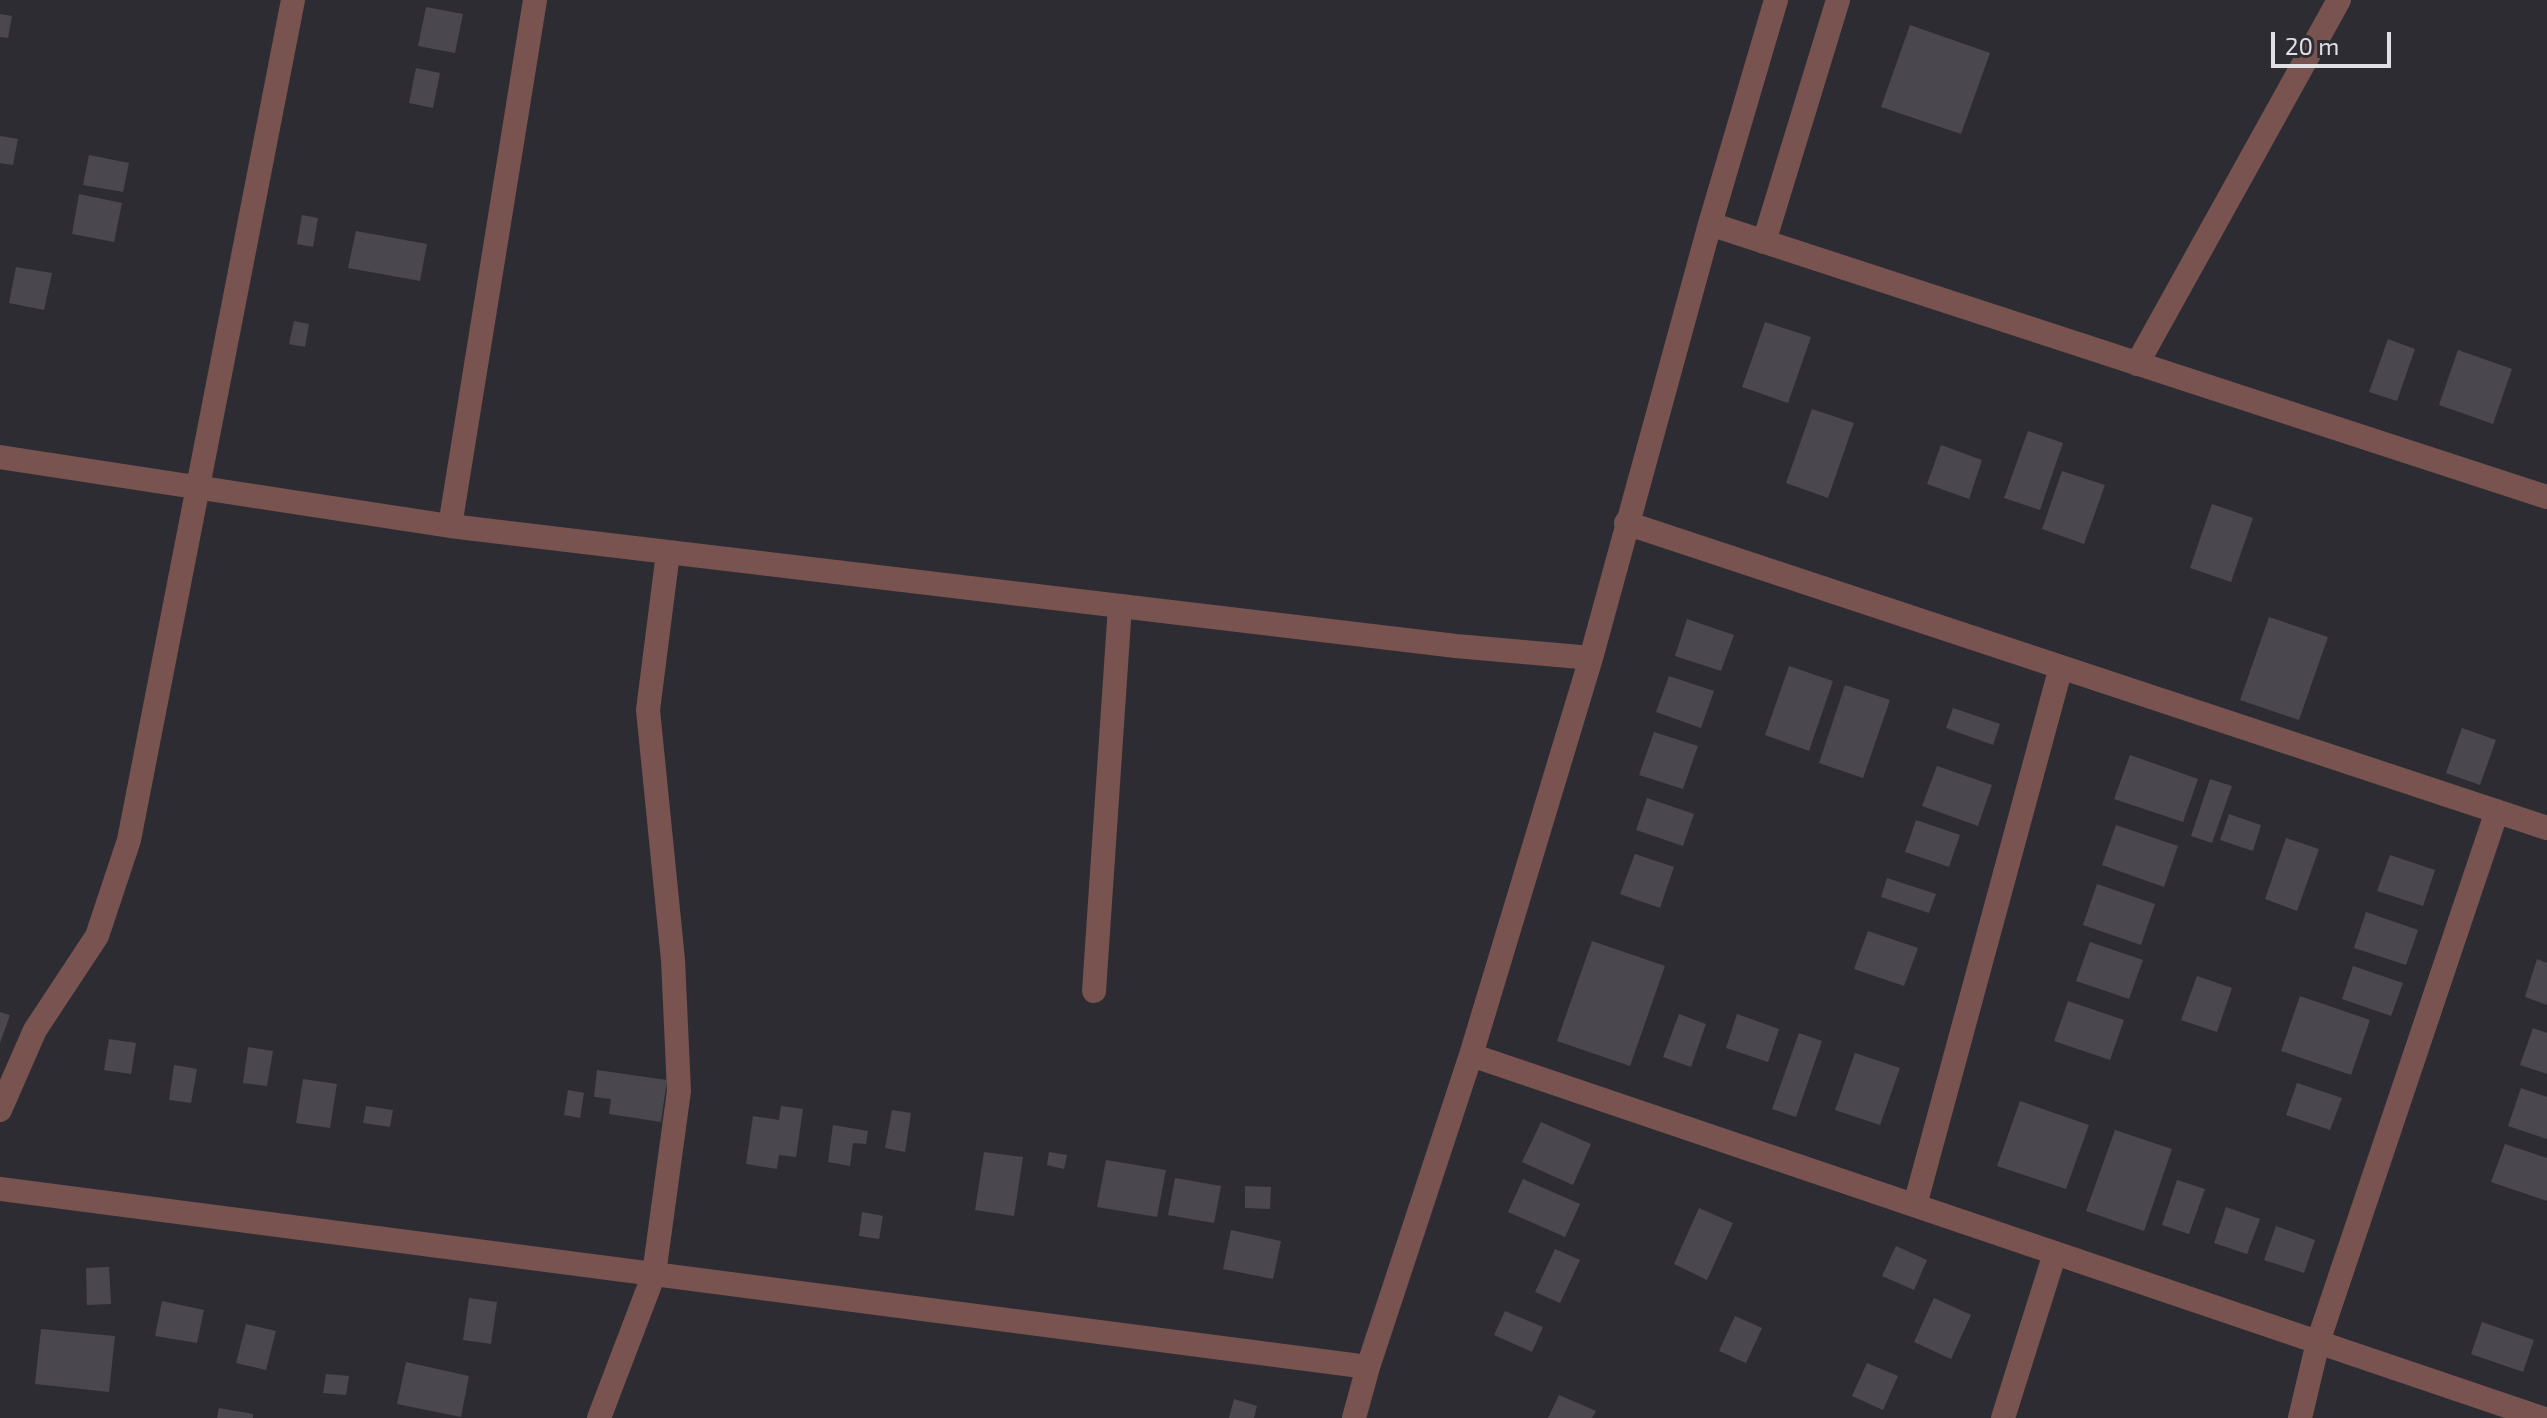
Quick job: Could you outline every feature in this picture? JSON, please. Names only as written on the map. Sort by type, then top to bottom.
[{"type":"street","points":[[0,1110],[35,1030],[97,936],[129,840],[293,0]]},
{"type":"street","points":[[450,526],[535,0]]},
{"type":"street","points":[[1354,1418],[1471,1055],[1591,658],[1710,224],[1776,0]]},
{"type":"street","points":[[1764,242],[1838,0]]},
{"type":"street","points":[[2137,364],[2339,0]]},
{"type":"street","points":[[1710,224],[2547,497]]},
{"type":"street","points":[[0,457],[450,526],[1456,646],[1591,658]]},
{"type":"street","points":[[1626,523],[2547,828]]},
{"type":"street","points":[[599,1418],[654,1274],[679,1091],[673,960],[648,710],[668,553]]},
{"type":"street","points":[[1094,991],[1120,606]]},
{"type":"street","points":[[1915,1205],[2061,667]]},
{"type":"street","points":[[2300,1418],[2318,1342],[2497,811]]},
{"type":"street","points":[[1471,1055],[2542,1418]]},
{"type":"street","points":[[0,1189],[1368,1367]]},
{"type":"street","points":[[2003,1418],[2055,1253]]},
{"type":"building","points":[[426,7],[463,14],[455,53],[418,46]]},
{"type":"building","points":[[0,14],[12,16],[8,38],[0,37]]},
{"type":"building","points":[[1910,25],[1990,53],[1961,134],[1881,107]]},
{"type":"building","points":[[416,68],[440,73],[433,108],[409,103]]},
{"type":"building","points":[[0,136],[18,139],[13,165],[0,163]]},
{"type":"building","points":[[89,155],[129,163],[123,192],[83,185]]},
{"type":"building","points":[[79,194],[122,203],[114,242],[72,234]]},
{"type":"building","points":[[302,215],[318,218],[313,247],[297,244]]},
{"type":"building","points":[[356,231],[427,244],[420,281],[348,268]]},
{"type":"building","points":[[16,267],[52,273],[44,310],[9,303]]},
{"type":"building","points":[[294,321],[309,324],[305,347],[289,344]]},
{"type":"building","points":[[1765,322],[1811,337],[1788,403],[1742,387]]},
{"type":"building","points":[[2388,339],[2415,349],[2397,401],[2369,392]]},
{"type":"building","points":[[2458,350],[2512,369],[2493,424],[2439,405]]},
{"type":"building","points":[[1812,409],[1854,423],[1828,498],[1786,483]]},
{"type":"building","points":[[2028,431],[2063,443],[2040,510],[2004,498]]},
{"type":"building","points":[[1941,445],[1982,460],[1969,499],[1927,484]]},
{"type":"building","points":[[2062,471],[2105,485],[2084,544],[2042,529]]},
{"type":"building","points":[[2212,504],[2253,518],[2231,582],[2190,568]]},
{"type":"building","points":[[2269,617],[2328,637],[2299,720],[2240,700]]},
{"type":"building","points":[[1687,619],[1734,635],[1721,671],[1675,656]]},
{"type":"building","points":[[1789,666],[1833,681],[1809,751],[1765,735]]},
{"type":"building","points":[[1669,676],[1714,691],[1701,728],[1656,712]]},
{"type":"building","points":[[1845,685],[1890,700],[1863,778],[1819,763]]},
{"type":"building","points":[[1953,708],[2000,724],[1993,745],[1946,728]]},
{"type":"building","points":[[2462,728],[2496,740],[2480,785],[2446,773]]},
{"type":"building","points":[[1654,732],[1698,746],[1683,789],[1639,775]]},
{"type":"building","points":[[2130,755],[2198,779],[2183,822],[2114,799]]},
{"type":"building","points":[[1937,766],[1992,785],[1978,826],[1922,806]]},
{"type":"building","points":[[2210,779],[2232,786],[2212,843],[2191,836]]},
{"type":"building","points":[[1647,798],[1694,814],[1683,846],[1636,830]]},
{"type":"building","points":[[2229,814],[2261,825],[2253,851],[2220,840]]},
{"type":"building","points":[[1916,820],[1960,835],[1949,867],[1905,852]]},
{"type":"building","points":[[2116,825],[2178,846],[2164,887],[2102,865]]},
{"type":"building","points":[[2286,838],[2319,849],[2297,911],[2265,899]]},
{"type":"building","points":[[1635,854],[1674,867],[1660,908],[1620,894]]},
{"type":"building","points":[[2390,855],[2435,870],[2423,906],[2377,891]]},
{"type":"building","points":[[1887,878],[1936,894],[1929,913],[1881,897]]},
{"type":"building","points":[[2097,884],[2155,904],[2141,945],[2083,925]]},
{"type":"building","points":[[2366,912],[2418,930],[2406,965],[2354,948]]},
{"type":"building","points":[[1868,931],[1918,948],[1904,986],[1854,969]]},
{"type":"building","points":[[1592,941],[1665,966],[1630,1066],[1557,1041]]},
{"type":"building","points":[[2090,942],[2143,960],[2129,999],[2076,981]]},
{"type":"building","points":[[2537,959],[2547,963],[2547,1005],[2525,997]]},
{"type":"building","points":[[2353,966],[2403,983],[2391,1016],[2342,999]]},
{"type":"building","points":[[2197,976],[2232,988],[2217,1032],[2181,1020]]},
{"type":"building","points":[[2300,996],[2370,1020],[2351,1075],[2281,1051]]},
{"type":"building","points":[[2068,1001],[2124,1020],[2110,1060],[2054,1041]]},
{"type":"building","points":[[0,1012],[10,1015],[0,1043]]},
{"type":"building","points":[[1679,1014],[1706,1024],[1691,1067],[1663,1057]]},
{"type":"building","points":[[1737,1014],[1779,1029],[1768,1062],[1726,1048]]},
{"type":"building","points":[[2533,1028],[2547,1033],[2547,1074],[2520,1065]]},
{"type":"building","points":[[1799,1033],[1822,1041],[1796,1117],[1772,1109]]},
{"type":"building","points":[[109,1039],[136,1043],[131,1074],[104,1070]]},
{"type":"building","points":[[248,1047],[273,1051],[267,1086],[243,1083]]},
{"type":"building","points":[[1855,1053],[1900,1068],[1880,1125],[1835,1110]]},
{"type":"building","points":[[174,1065],[197,1069],[191,1103],[169,1100]]},
{"type":"building","points":[[597,1070],[667,1080],[661,1122],[609,1114],[611,1099],[594,1097]]},
{"type":"building","points":[[303,1079],[337,1084],[330,1128],[296,1123]]},
{"type":"building","points":[[2297,1083],[2342,1098],[2330,1130],[2286,1115]]},
{"type":"building","points":[[2521,1088],[2547,1097],[2547,1139],[2508,1126]]},
{"type":"building","points":[[568,1090],[584,1093],[580,1118],[564,1115]]},
{"type":"building","points":[[2020,1101],[2089,1125],[2066,1189],[1997,1166]]},
{"type":"building","points":[[366,1106],[393,1110],[390,1127],[363,1123]]},
{"type":"building","points":[[781,1106],[803,1109],[796,1157],[779,1155],[777,1169],[746,1164],[753,1116],[779,1120]]},
{"type":"building","points":[[892,1110],[911,1113],[905,1152],[885,1148]]},
{"type":"building","points":[[1541,1122],[1591,1144],[1573,1185],[1522,1162]]},
{"type":"building","points":[[833,1125],[868,1131],[866,1144],[853,1143],[850,1166],[828,1162]]},
{"type":"building","points":[[2115,1130],[2172,1149],[2144,1231],[2086,1211]]},
{"type":"building","points":[[2505,1144],[2547,1158],[2547,1201],[2491,1182]]},
{"type":"building","points":[[984,1152],[1023,1157],[1014,1216],[975,1210]]},
{"type":"building","points":[[1049,1152],[1067,1155],[1064,1169],[1047,1165]]},
{"type":"building","points":[[1106,1160],[1166,1170],[1157,1217],[1097,1207]]},
{"type":"building","points":[[1175,1178],[1221,1186],[1214,1223],[1168,1215]]},
{"type":"building","points":[[1523,1179],[1580,1204],[1565,1237],[1508,1212]]},
{"type":"building","points":[[2177,1180],[2205,1189],[2189,1234],[2162,1225]]},
{"type":"building","points":[[1245,1186],[1271,1187],[1270,1209],[1245,1208]]},
{"type":"building","points":[[2226,1207],[2260,1219],[2247,1254],[2214,1243]]},
{"type":"building","points":[[1699,1208],[1733,1223],[1707,1280],[1674,1264]]},
{"type":"building","points":[[862,1212],[883,1216],[879,1239],[859,1236]]},
{"type":"building","points":[[2276,1226],[2315,1240],[2304,1273],[2264,1260]]},
{"type":"building","points":[[1231,1230],[1281,1241],[1273,1279],[1223,1269]]},
{"type":"building","points":[[1896,1246],[1927,1260],[1914,1290],[1882,1276]]},
{"type":"building","points":[[1555,1249],[1580,1260],[1560,1303],[1535,1292]]},
{"type":"building","points":[[109,1267],[111,1304],[87,1305],[86,1268]]},
{"type":"building","points":[[469,1298],[497,1302],[491,1344],[463,1340]]},
{"type":"building","points":[[1934,1298],[1971,1315],[1951,1359],[1914,1342]]},
{"type":"building","points":[[162,1301],[204,1310],[197,1343],[155,1336]]},
{"type":"building","points":[[1505,1311],[1543,1327],[1532,1352],[1494,1335]]},
{"type":"building","points":[[1735,1316],[1762,1328],[1746,1363],[1719,1351]]},
{"type":"building","points":[[2482,1322],[2534,1340],[2523,1372],[2471,1354]]},
{"type":"building","points":[[246,1324],[276,1331],[266,1370],[236,1363]]},
{"type":"building","points":[[41,1329],[115,1336],[109,1392],[35,1384]]},
{"type":"building","points":[[406,1362],[469,1376],[461,1417],[397,1404]]},
{"type":"building","points":[[1867,1363],[1898,1376],[1883,1410],[1852,1396]]},
{"type":"building","points":[[326,1374],[349,1376],[346,1395],[323,1393]]},
{"type":"building","points":[[1559,1395],[1596,1411],[1592,1418],[1548,1418]]},
{"type":"building","points":[[1234,1399],[1257,1406],[1254,1418],[1229,1418]]},
{"type":"building","points":[[219,1408],[253,1414],[253,1418],[217,1418]]}]
